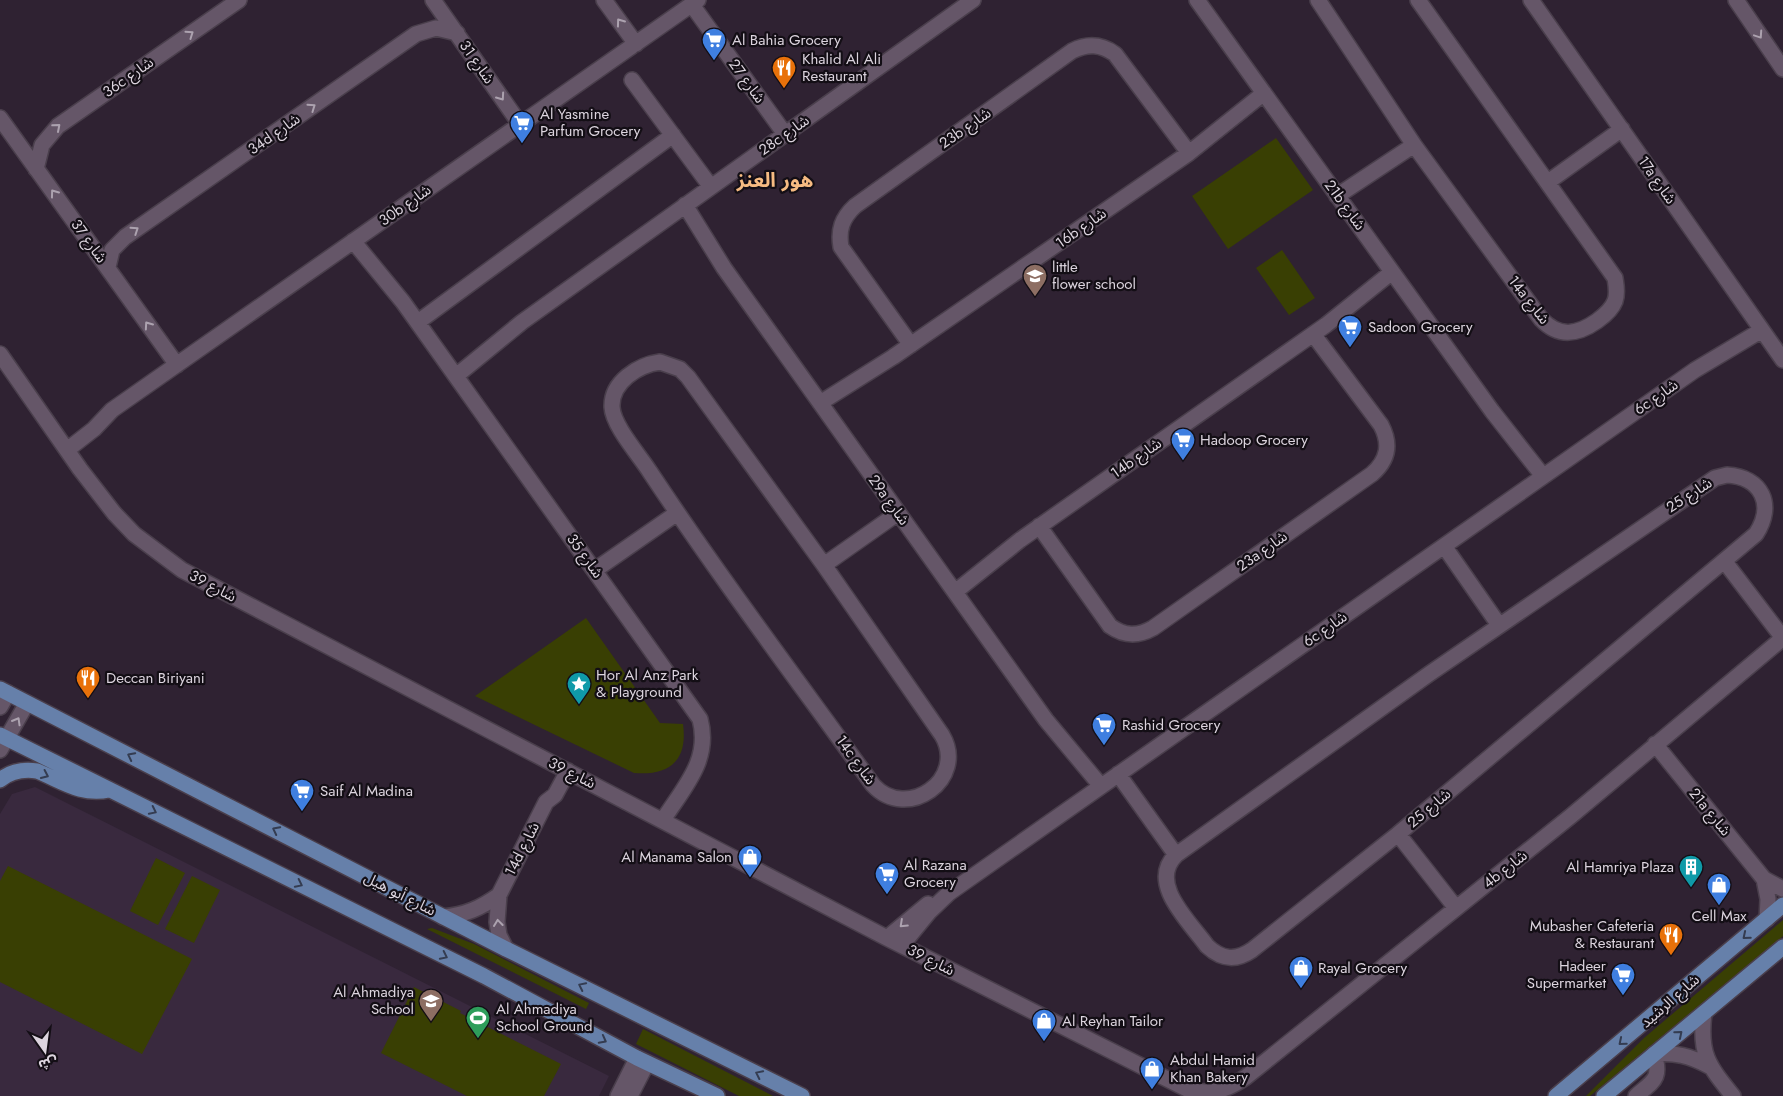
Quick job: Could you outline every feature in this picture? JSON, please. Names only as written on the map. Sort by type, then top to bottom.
[{"type":"main road","name":"شارع أبو هيل","points":[[4,691],[506,949],[802,1096]]},
{"type":"main road","points":[[2,741],[110,790],[484,976],[642,1061],[717,1096]]},
{"type":"main road","points":[[0,780],[15,772],[29,770],[37,771],[81,791],[99,792],[110,790]]},
{"type":"main road","name":"شارع الرشيد","points":[[1556,1096],[1783,905]]},
{"type":"main road","name":"شارع الرشيد","points":[[1604,1096],[1783,947]]},
{"type":"street","name":"36c شارع","points":[[36,169],[42,145],[58,126],[239,0]]},
{"type":"street","name":"شارع 31","points":[[433,0],[520,124]]},
{"type":"street","points":[[604,0],[636,44]]},
{"type":"street","name":"28c شارع","points":[[453,371],[973,0]]},
{"type":"street","name":"21b شارع","points":[[1197,0],[1492,411],[1539,480]]},
{"type":"street","name":"14a شارع","points":[[1318,0],[1414,145],[1545,322],[1557,332],[1578,332],[1610,310],[1615,301],[1617,288],[1615,278],[1418,0]]},
{"type":"street","name":"17a شارع","points":[[1531,0],[1783,360]]},
{"type":"street","points":[[1736,0],[1783,69]]},
{"type":"street","name":"30b شارع","points":[[64,445],[695,2]]},
{"type":"street","name":"شارع 27","points":[[695,2],[786,134]]},
{"type":"street","name":"34d شارع","points":[[108,268],[112,250],[124,237],[416,34],[426,29],[436,28],[457,33]]},
{"type":"street","name":"23b شارع","points":[[911,345],[841,247],[839,238],[843,220],[855,206],[1072,51],[1090,45],[1108,49],[1115,54],[1192,151]]},
{"type":"street","points":[[632,80],[711,187]]},
{"type":"street","name":"16b شارع","points":[[823,408],[893,357],[1267,98]]},
{"type":"street","name":"شارع 37","points":[[0,118],[176,365]]},
{"type":"street","points":[[1548,182],[1622,129]]},
{"type":"street","points":[[418,322],[673,135]]},
{"type":"street","points":[[1337,196],[1414,145]]},
{"type":"street","name":"29a شارع","points":[[681,208],[1096,790]]},
{"type":"street","name":"شارع 35","points":[[358,238],[700,719],[703,732],[700,758],[663,820]]},
{"type":"street","name":"14b شارع","points":[[952,588],[1395,276]]},
{"type":"street","name":"6c شارع","points":[[887,938],[912,915],[949,893],[1759,325]]},
{"type":"street","name":"23a شارع","points":[[1039,526],[1110,626],[1126,634],[1144,633],[1153,628],[1372,474],[1384,460],[1387,442],[1381,425],[1314,334]]},
{"type":"street","name":"شارع 39","points":[[0,354],[97,492],[127,527],[182,570],[902,946],[1187,1089],[1208,1093],[1219,1091]]},
{"type":"street","name":"14c شارع","points":[[660,362],[671,364],[688,377],[824,565],[947,744],[948,766],[944,776],[929,789],[912,799],[890,798],[881,793],[873,785],[678,513],[615,419],[612,408],[613,397],[617,387],[624,379],[649,364],[660,362]]},
{"type":"street","name":"شارع 25","points":[[1727,475],[1739,476],[1750,481],[1759,489],[1764,500],[1765,512],[1762,524],[1756,534],[1725,562],[1398,834],[1252,950],[1234,958],[1219,955],[1207,946],[1167,888],[1165,870],[1168,862],[1500,625],[1710,481],[1727,475]]},
{"type":"street","points":[[595,570],[678,513]]},
{"type":"street","points":[[824,565],[898,513]]},
{"type":"street","points":[[1444,546],[1500,625]]},
{"type":"street","points":[[1725,562],[1783,638]]},
{"type":"street","name":"4b شارع","points":[[1219,1091],[1246,1077],[1571,816],[1783,638]]},
{"type":"street","points":[[0,707],[4,691]]},
{"type":"street","points":[[2,741],[28,703]]},
{"type":"street","name":"21a شارع","points":[[1656,744],[1764,879],[1783,888]]},
{"type":"street","name":"14d شارع","points":[[506,949],[499,935],[497,922],[499,896],[546,802],[554,795],[563,769]]},
{"type":"street","points":[[1118,774],[1176,855]]},
{"type":"street","points":[[1398,834],[1456,908]]},
{"type":"street","name":"21a شارع","points":[[1764,879],[1768,899],[1767,919]]},
{"type":"street","name":"6c شارع","points":[[902,946],[924,917],[949,893]]},
{"type":"street","points":[[444,917],[460,915],[474,910],[499,896]]},
{"type":"street","points":[[1704,1012],[1703,1040],[1709,1066],[1733,1096]]},
{"type":"street","points":[[1636,1096],[1657,1077],[1658,1071],[1654,1054],[1670,1053],[1684,1055],[1709,1066]]},
{"type":"street","points":[[618,1096],[642,1061]]},
{"type":"street","points":[[630,1096],[642,1061]]},
{"type":"shaded area","points":[[35,787],[609,1076],[599,1096],[0,1096],[0,814],[12,794]]},
{"type":"green space","points":[[1276,138],[1313,190],[1228,249],[1192,196]]},
{"type":"green space","points":[[1282,250],[1315,298],[1289,315],[1256,268]]},
{"type":"green space","points":[[586,618],[660,723],[683,724],[683,747],[674,763],[667,768],[658,772],[634,773],[475,696]]},
{"type":"green space","points":[[156,858],[185,873],[158,925],[130,911]]},
{"type":"green space","points":[[8,866],[192,959],[142,1054],[0,982],[0,881]]},
{"type":"green space","points":[[192,876],[220,890],[194,943],[165,929]]},
{"type":"green space","points":[[1783,920],[1783,936],[1590,1096],[1586,1096],[1644,1038]]},
{"type":"green space","points":[[432,928],[474,944],[589,1003],[586,1009],[427,929]]},
{"type":"green space","name":"Al Ahmadiya School Ground","points":[[414,987],[461,1011],[460,1013],[561,1064],[544,1096],[467,1096],[381,1053]]},
{"type":"green space","points":[[643,1029],[773,1096],[739,1096],[636,1044]]},
{"type":"place","name":"Al Bahia Grocery","points":[[714,61]]},
{"type":"place","name":"Khalid Al Ali Restaurant","points":[[784,89]]},
{"type":"place","name":"Al Yasmine Parfum Grocery","points":[[522,144]]},
{"type":"place","name":"little flower school","points":[[1035,297]]},
{"type":"place","name":"Sadoon Grocery","points":[[1350,348]]},
{"type":"place","name":"Hadoop Grocery","points":[[1183,461]]},
{"type":"place","name":"Deccan Biriyani","points":[[88,699]]},
{"type":"place","name":"Hor Al Anz Park & Playground","points":[[579,705]]},
{"type":"place","name":"Rashid Grocery","points":[[1104,746]]},
{"type":"place","name":"Saif Al Madina","points":[[302,812]]},
{"type":"place","name":"Al Manama Salon","points":[[750,878]]},
{"type":"place","name":"Al Hamriya Plaza","points":[[1691,888]]},
{"type":"place","name":"Al Razana Grocery","points":[[887,895]]},
{"type":"place","name":"Cell Max","points":[[1719,906]]},
{"type":"place","name":"Mubasher Cafeteria & Restaurant","points":[[1671,956]]},
{"type":"place","name":"Rayal Grocery","points":[[1301,989]]},
{"type":"place","name":"Hadeer Supermarket","points":[[1623,996]]},
{"type":"place","name":"Al Ahmadiya School","points":[[431,1022]]},
{"type":"place","name":"Al Ahmadiya School Ground","points":[[478,1039]]},
{"type":"place","name":"Al Reyhan Tailor","points":[[1044,1042]]},
{"type":"place","name":"Abdul Hamid Khan Bakery","points":[[1152,1090]]},
{"type":"district","name":"هور العنز","points":[[775,180]]}]
